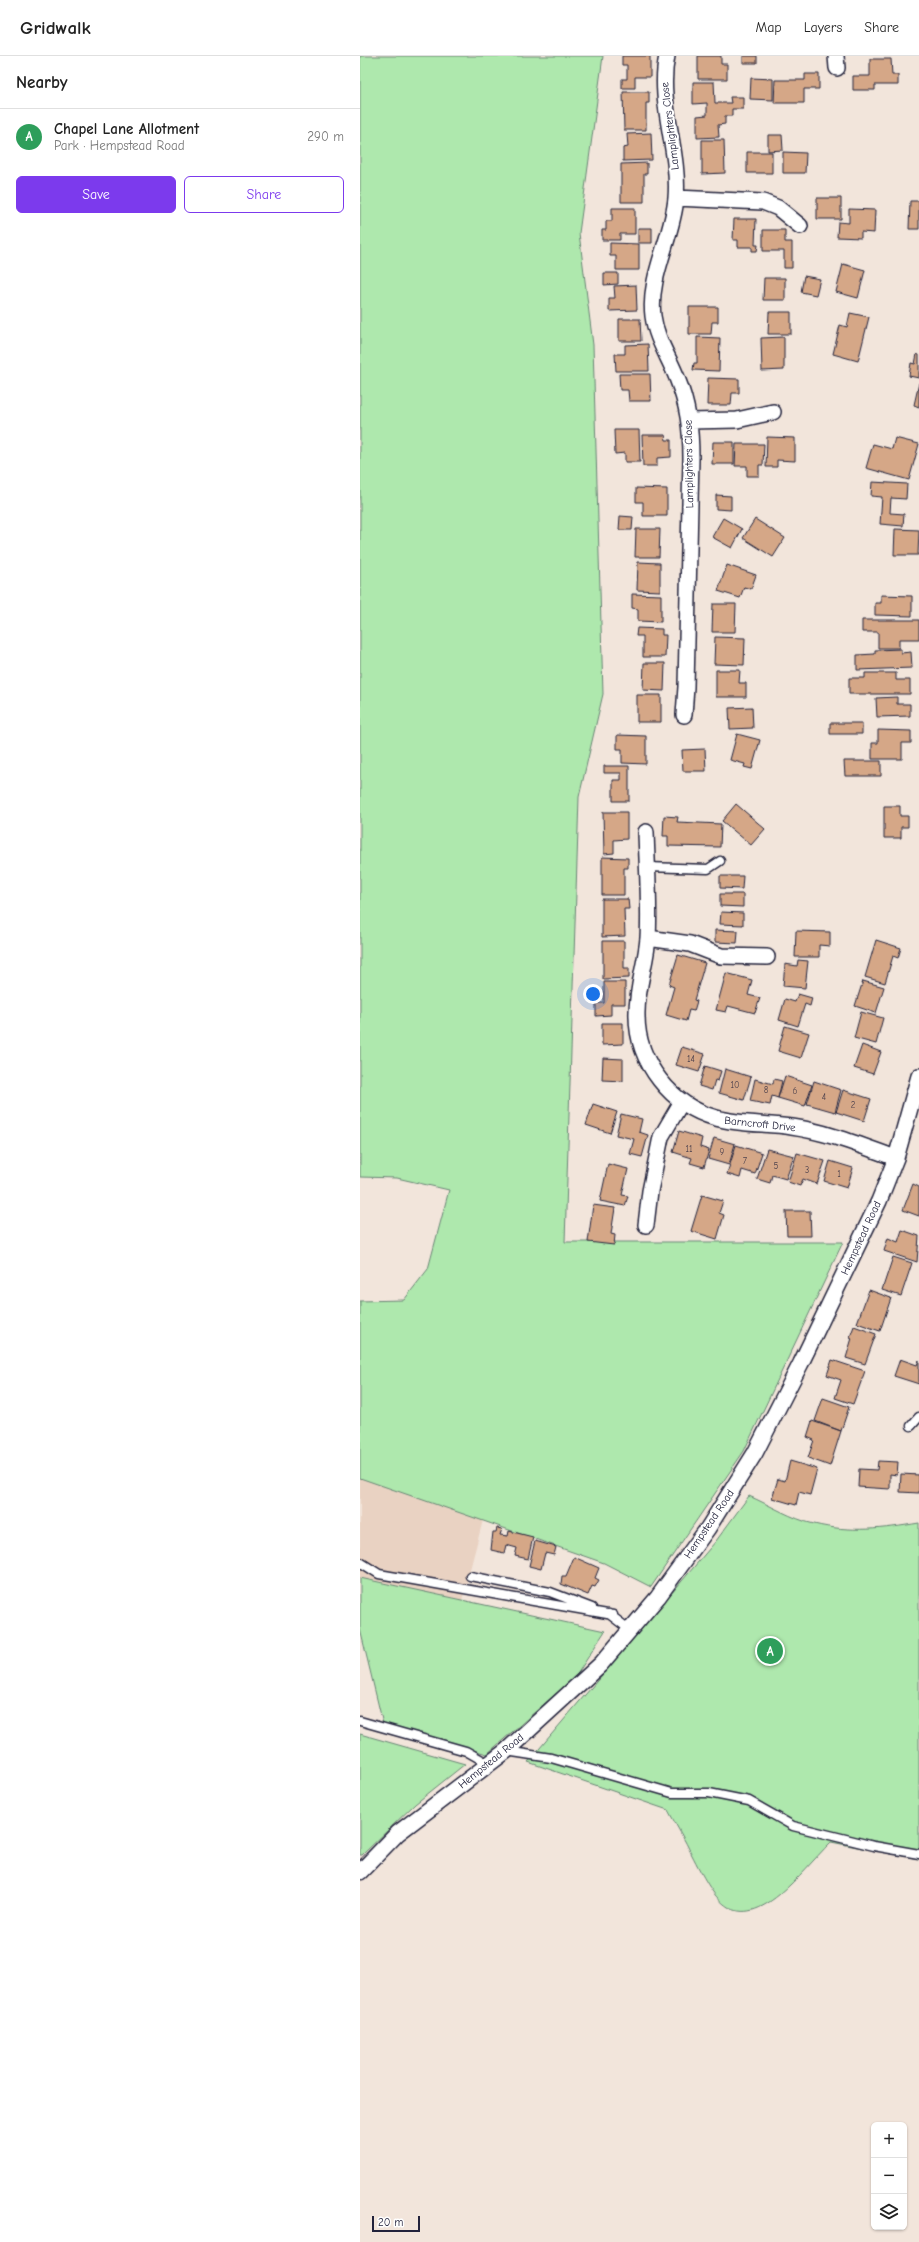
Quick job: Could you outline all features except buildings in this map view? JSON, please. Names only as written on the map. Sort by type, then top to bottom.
[{"type":"street","name":"Lamplighters Close","points":[[667,56],[665,86],[674,148],[676,198],[669,236],[656,282],[653,316],[659,339],[683,394],[690,421],[691,458],[687,656],[684,715]]},
{"type":"street","points":[[676,198],[763,202],[778,208],[800,226]]},
{"type":"street","points":[[690,421],[737,420],[773,412]]},
{"type":"street","name":"Barncroft Drive","points":[[646,832],[648,938],[637,1003],[638,1032],[648,1061],[665,1086],[681,1103],[718,1119],[809,1130],[896,1158]]},
{"type":"street","points":[[648,938],[690,944],[721,956],[767,957]]},
{"type":"street","name":"Hempstead Road","points":[[360,1872],[398,1833],[506,1751],[601,1664],[658,1597],[708,1528],[755,1453],[879,1201],[896,1158],[919,1076]]},
{"type":"street","points":[[646,1225],[650,1190],[661,1137],[681,1103]]},
{"type":"lane","points":[[647,867],[708,870],[720,861]]},
{"type":"lane","points":[[910,1426],[919,1417]]},
{"type":"lane","points":[[360,1562],[379,1574],[613,1615]]},
{"type":"lane","points":[[470,1576],[550,1592],[613,1615],[630,1630]]},
{"type":"lane","points":[[360,1721],[466,1751],[489,1764]]},
{"type":"lane","points":[[506,1751],[551,1758],[672,1793],[709,1793],[749,1801],[793,1826],[874,1846],[919,1854]]},
{"type":"shaded area","points":[[360,1478],[483,1520],[462,1600],[360,1578]]},
{"type":"green space","points":[[360,56],[603,56],[579,233],[593,345],[603,694],[579,797],[565,1242],[843,1242],[744,1451],[651,1587],[604,1563],[360,1478],[360,1301],[404,1300],[428,1269],[449,1190],[397,1178],[360,1177]]},
{"type":"green space","points":[[749,1496],[798,1519],[827,1527],[867,1529],[919,1523],[919,1859],[831,1842],[780,1894],[763,1906],[749,1911],[736,1910],[726,1905],[716,1896],[700,1870],[668,1810],[528,1762],[716,1541]]},
{"type":"green space","points":[[360,1578],[605,1631],[576,1676],[487,1754],[383,1724],[360,1629]]},
{"type":"green space","points":[[360,1734],[465,1764],[415,1804],[362,1855],[360,1855]]},
{"type":"place","name":"Chapel Lane Allotment","points":[[770,1651]]}]
